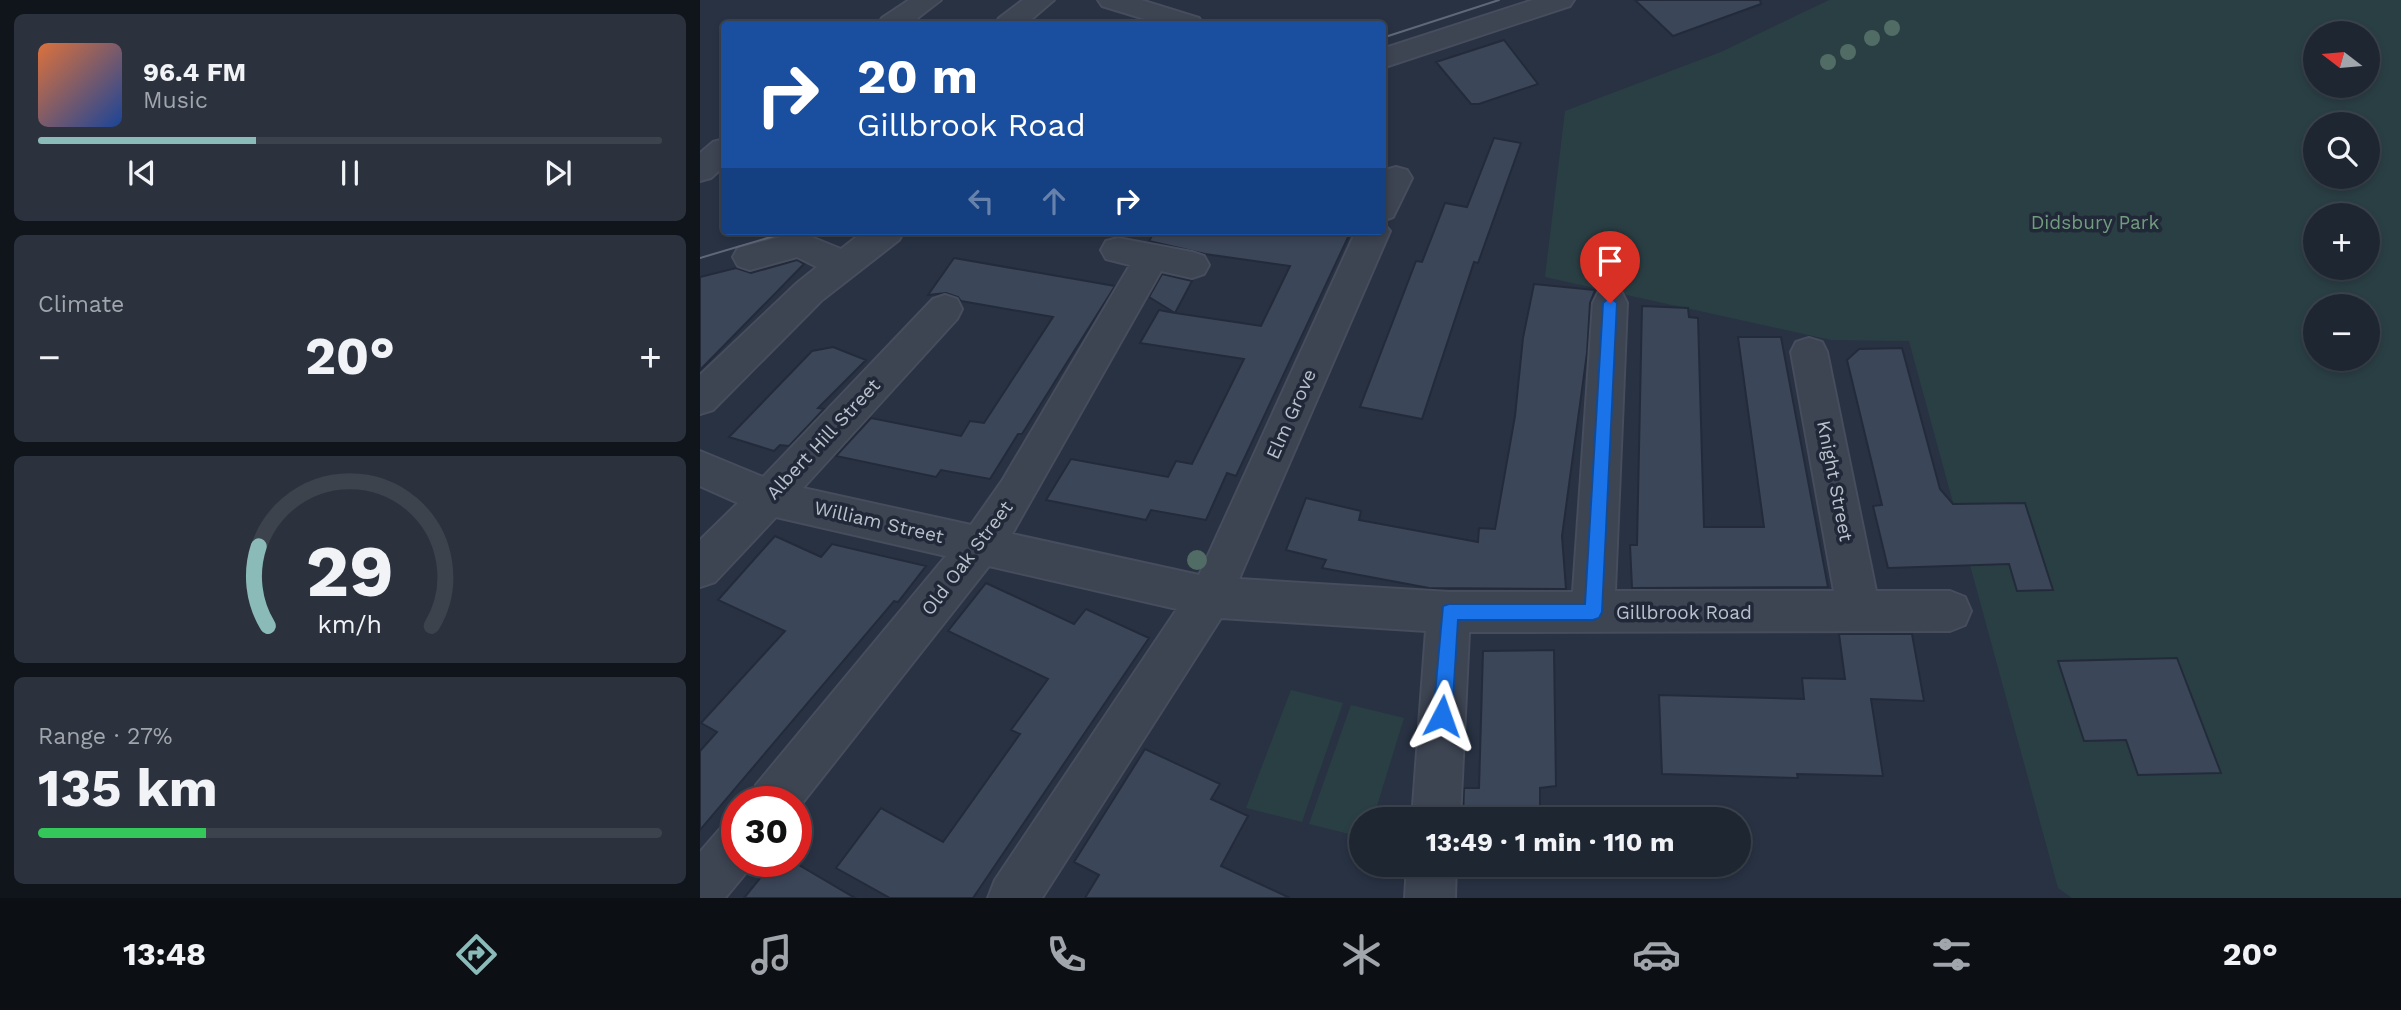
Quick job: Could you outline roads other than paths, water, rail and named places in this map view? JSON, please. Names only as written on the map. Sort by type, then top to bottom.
[{"type":"street","points":[[1013,21],[1040,0]]},
{"type":"street","points":[[1112,0],[1179,21]]},
{"type":"street","points":[[1386,59],[1559,0]]},
{"type":"street","points":[[909,12],[932,21]]},
{"type":"street","points":[[700,170],[721,152]]},
{"type":"street","points":[[1386,200],[1396,178]]},
{"type":"street","points":[[700,398],[809,292],[882,235]]},
{"type":"street","name":"Elm Grove","points":[[1013,898],[1210,597],[1371,235]]},
{"type":"street","points":[[750,257],[799,244],[844,264]]},
{"type":"street","name":"Old Oak Street","points":[[786,786],[981,545],[1016,493],[1135,253],[1192,265]]},
{"type":"street","points":[[1593,612],[1610,303]]},
{"type":"street","name":"Albert Hill Street","points":[[700,568],[945,309]]},
{"type":"street","name":"Knight Street","points":[[1809,352],[1859,611]]},
{"type":"street","name":"William Street","points":[[700,468],[769,498],[981,545]]},
{"type":"street","points":[[981,545],[1210,597]]},
{"type":"street","name":"Gillbrook Road","points":[[1210,597],[1449,612],[1950,611]]},
{"type":"street","points":[[1437,807],[1449,612]]},
{"type":"street","points":[[700,890],[721,865]]},
{"type":"street","points":[[1430,898],[1432,877]]},
{"type":"tram line","points":[[1386,37],[1499,0]]},
{"type":"tram line","points":[[700,258],[778,235]]},
{"type":"park label","name":"Didsbury Park","points":[[2095,222]]}]
